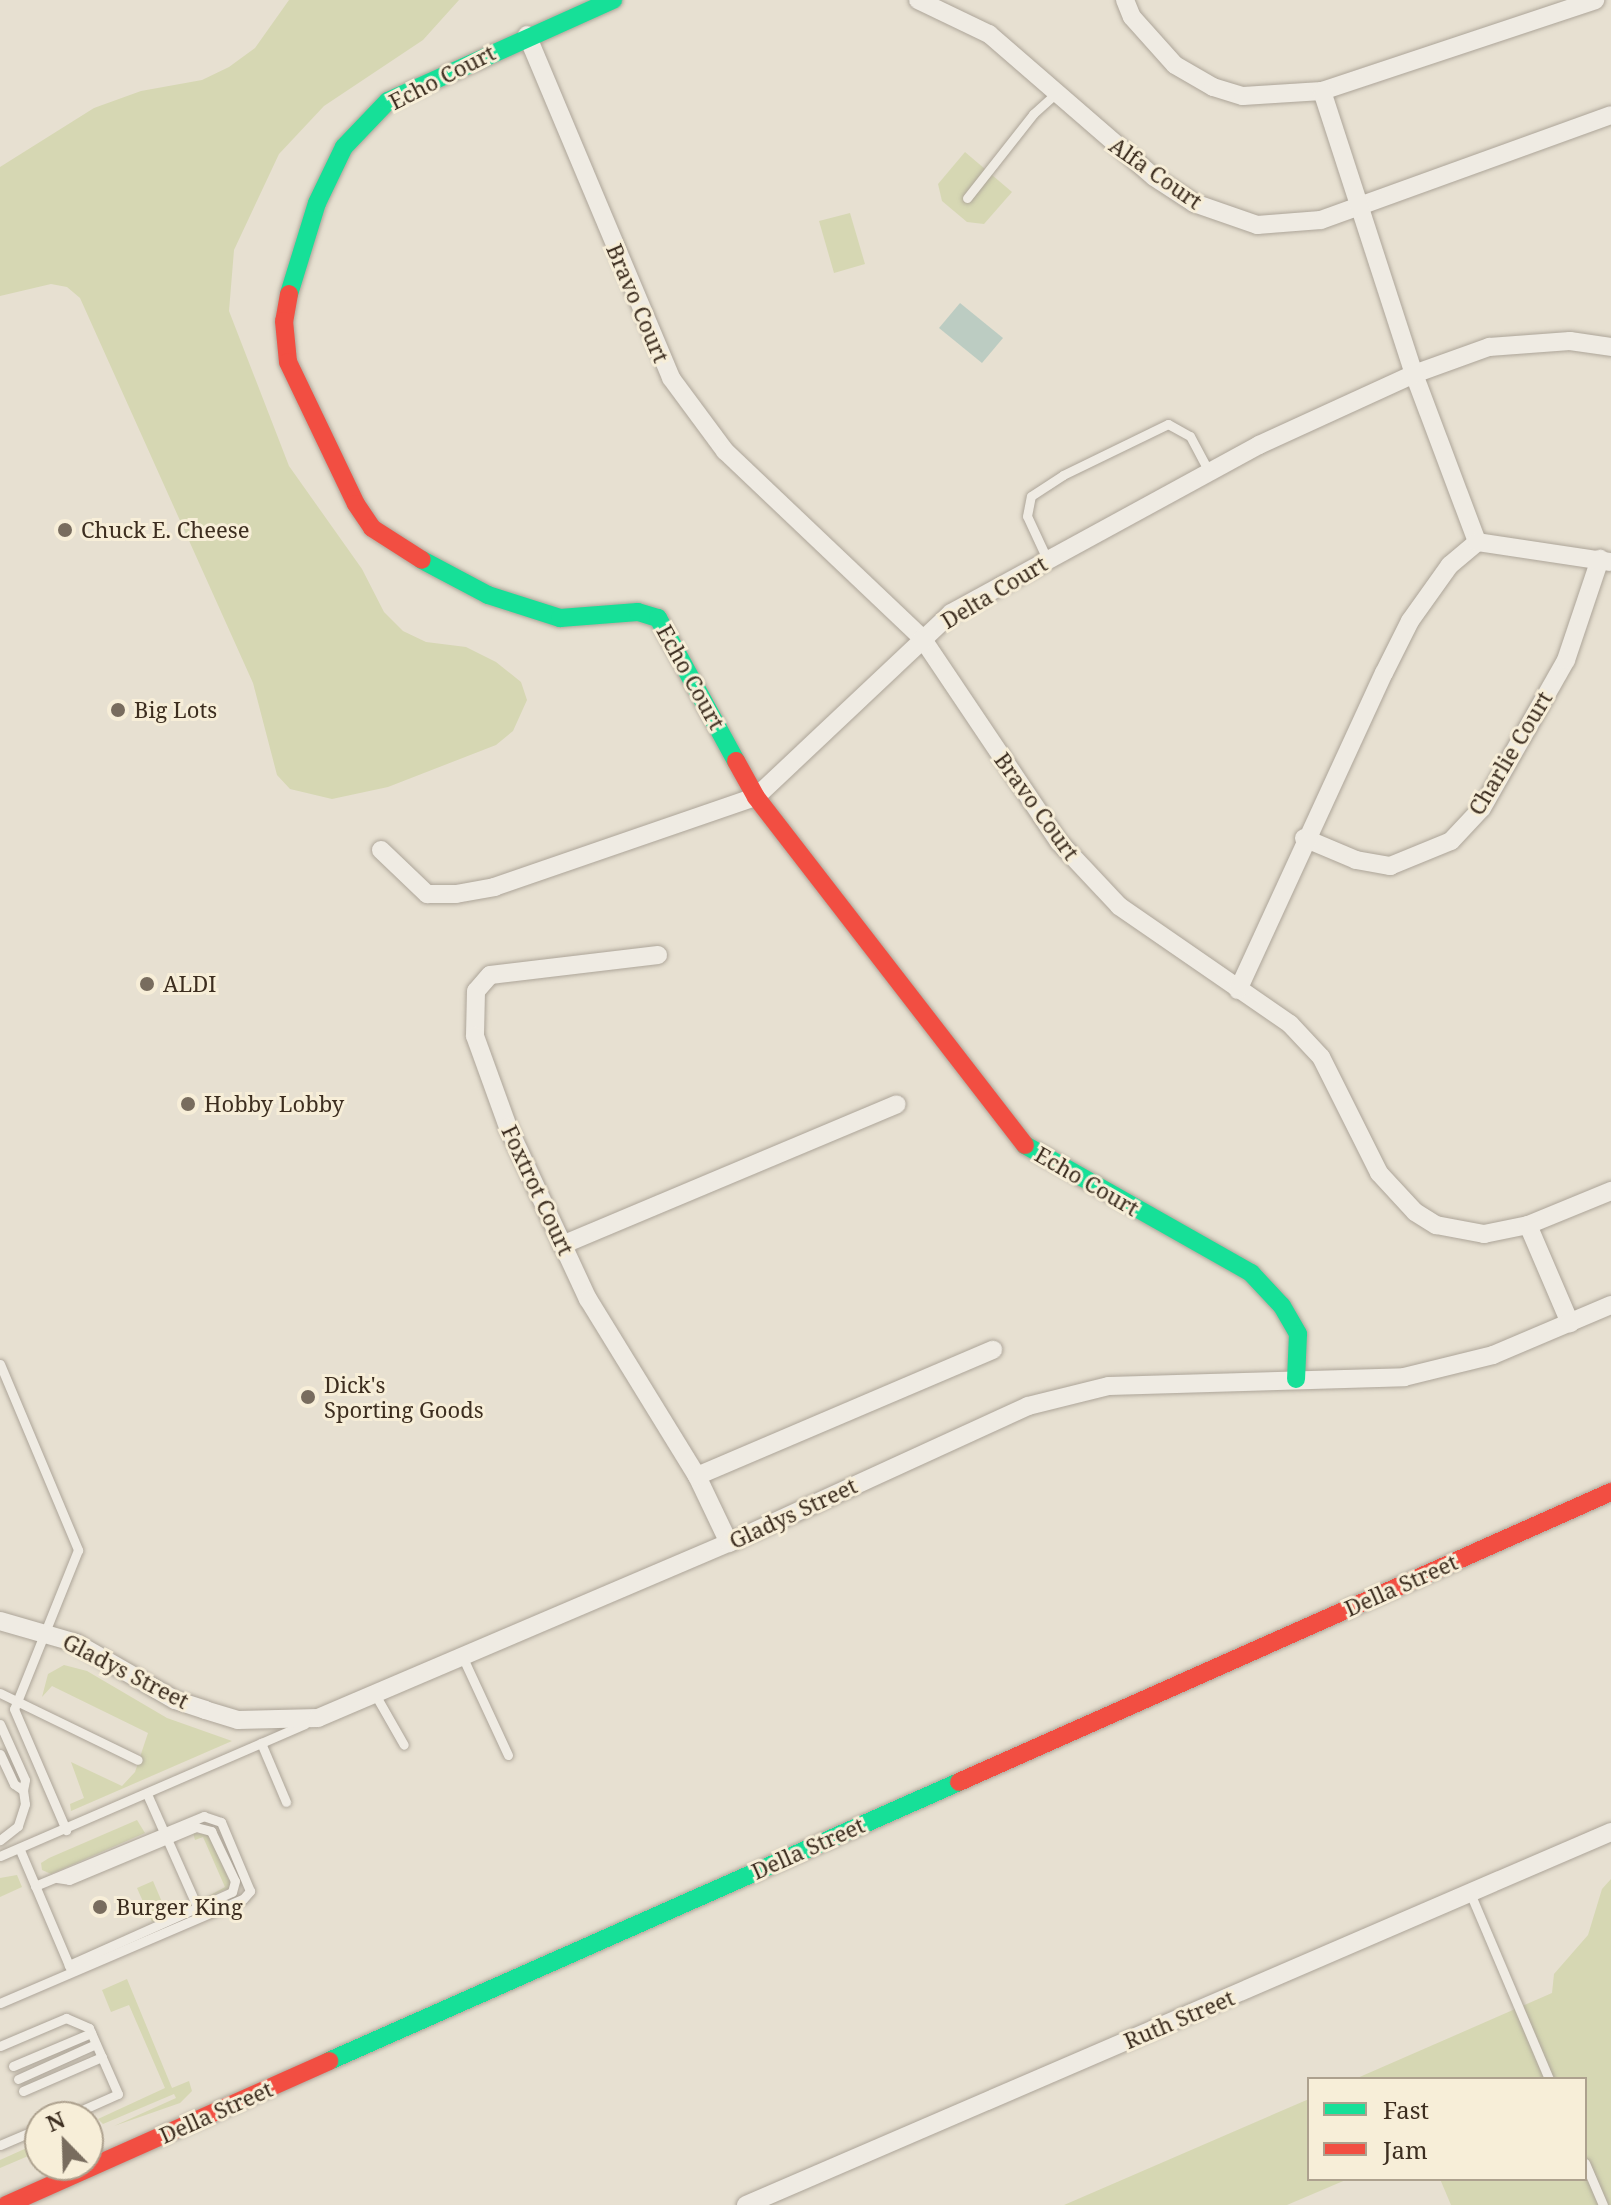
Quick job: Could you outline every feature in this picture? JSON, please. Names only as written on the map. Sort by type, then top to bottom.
[{"type":"street","points":[[527,35],[613,0]]},
{"type":"street","name":"Alfa Court","points":[[918,0],[989,34],[1154,177],[1226,217],[1291,225],[1321,220],[1358,204],[1611,115]]},
{"type":"street","points":[[1125,0],[1152,42],[1175,65],[1213,87],[1243,96],[1322,91],[1595,0]]},
{"type":"street","name":"Bravo Court","points":[[527,35],[648,333],[696,414],[725,451],[922,638],[1059,842],[1119,906],[1290,1024],[1321,1057],[1360,1142],[1397,1195],[1415,1212],[1457,1231],[1484,1234],[1528,1225]]},
{"type":"street","name":"Echo Court","points":[[527,35],[388,101],[344,147],[294,270],[284,321],[288,362],[372,528],[431,566],[521,607],[560,618],[638,612],[658,618],[756,797],[1014,1136],[1042,1158],[1251,1273],[1282,1306],[1298,1334],[1296,1379]]},
{"type":"street","points":[[1238,990],[1304,838],[1410,621],[1431,587],[1477,542],[1414,374],[1322,91]]},
{"type":"street","name":"Delta Court","points":[[381,850],[427,894],[456,894],[494,887],[756,797],[951,613],[1209,471],[1414,374],[1489,347],[1570,341],[1611,347]]},
{"type":"street","name":"Charlie Court","points":[[1304,838],[1356,860],[1390,866],[1451,841],[1482,808],[1566,660],[1606,560],[1477,542]]},
{"type":"street","name":"Foxtrot Court","points":[[658,955],[524,967],[490,975],[476,991],[475,1036],[487,1074],[588,1299],[697,1476],[729,1543]]},
{"type":"street","points":[[562,1245],[897,1104]]},
{"type":"street","points":[[1570,1323],[1528,1225],[1611,1191]]},
{"type":"street","name":"Gladys Street","points":[[0,1621],[44,1630],[175,1700],[205,1710],[238,1720],[318,1718],[376,1696],[729,1543],[1028,1406],[1109,1386],[1296,1379],[1359,1382],[1448,1368],[1611,1305]]},
{"type":"street","points":[[697,1476],[993,1350]]},
{"type":"street","name":"Della Street","points":[[104,2162],[1611,1492]]},
{"type":"street","name":"Ruth Street","points":[[746,2205],[1611,1832]]},
{"type":"street","name":"Della Street","points":[[6,2205],[60,2181]]},
{"type":"lane","points":[[967,198],[1033,114],[1056,93]]},
{"type":"lane","points":[[1047,559],[1027,516],[1031,496],[1063,475],[1168,424],[1190,436],[1209,471]]},
{"type":"lane","points":[[0,1364],[78,1550],[14,1709],[66,1830]]},
{"type":"lane","points":[[463,1658],[508,1755]]},
{"type":"lane","points":[[0,1693],[138,1760]]},
{"type":"lane","points":[[376,1696],[404,1745]]},
{"type":"lane","points":[[0,1856],[20,1850],[318,1718]]},
{"type":"lane","points":[[0,1724],[25,1780],[23,1816],[0,1840]]},
{"type":"lane","points":[[261,1743],[286,1802]]},
{"type":"lane","points":[[0,1754],[14,1784],[23,1790]]},
{"type":"lane","points":[[147,1794],[199,1912]]},
{"type":"lane","points":[[69,1965],[250,1891],[221,1822],[196,1817],[165,1835]]},
{"type":"lane","points":[[0,2003],[73,1975],[199,1912],[232,1892],[235,1881],[211,1831],[190,1828],[35,1886]]},
{"type":"lane","points":[[20,1850],[73,1975]]},
{"type":"lane","points":[[1470,1893],[1548,2077]]},
{"type":"lane","points":[[0,2046],[66,2018],[81,2022],[91,2033],[118,2094],[104,2101]]},
{"type":"lane","points":[[13,2066],[91,2033]]},
{"type":"lane","points":[[18,2079],[96,2044]]},
{"type":"lane","points":[[23,2091],[102,2057]]},
{"type":"lane","points":[[0,2145],[24,2135]]},
{"type":"lane","points":[[1587,2168],[1603,2205]]},
{"type":"green space","points":[[289,0],[459,0],[423,40],[324,106],[279,154],[234,250],[229,311],[289,466],[362,569],[384,612],[403,631],[426,642],[466,647],[496,662],[521,682],[527,700],[513,731],[496,745],[388,787],[332,799],[290,789],[277,775],[253,683],[80,298],[67,287],[51,284],[0,296],[0,167],[94,108],[141,91],[202,80],[229,67],[255,48]]},
{"type":"green space","points":[[965,152],[1012,192],[984,224],[967,222],[942,201],[938,184]]},
{"type":"green space","points":[[850,213],[865,264],[834,273],[819,221]]},
{"type":"green space","points":[[64,1665],[87,1671],[167,1718],[232,1741],[71,1811],[70,1804],[84,1798],[71,1762],[122,1786],[135,1772],[148,1733],[52,1686],[42,1697],[48,1674]]},
{"type":"green space","points":[[137,1820],[145,1833],[51,1874],[42,1870],[41,1863],[49,1858]]},
{"type":"green space","points":[[193,1833],[209,1835],[232,1887],[207,1897],[225,1887],[203,1837],[195,1840]]},
{"type":"green space","points":[[17,1875],[22,1887],[0,1897],[0,1878]]},
{"type":"green space","points":[[1611,1879],[1611,2205],[1451,2205],[1441,2181],[1587,2181],[1587,2077],[1360,2077],[1552,1993],[1554,1974],[1588,1935],[1602,1889]]},
{"type":"green space","points":[[153,1881],[168,1916],[152,1922],[137,1888]]},
{"type":"green space","points":[[127,1979],[172,2088],[189,2081],[192,2091],[180,2103],[114,2126],[176,2098],[174,2094],[104,2124],[104,2116],[165,2088],[129,2005],[111,2012],[102,1990]]},
{"type":"green space","points":[[1307,2100],[1307,2181],[1343,2181],[1287,2205],[1064,2205]]},
{"type":"green space","points":[[24,2149],[24,2158],[0,2168],[0,2160]]},
{"type":"shaded area","points":[[960,303],[1003,338],[982,363],[939,328]]},
{"type":"traffic: fast","points":[[289,294],[317,203],[344,147],[388,101],[613,0]]},
{"type":"traffic: fast","points":[[422,560],[488,595],[560,618],[638,612],[658,618],[736,761]]},
{"type":"traffic: fast","points":[[1025,1145],[1251,1273],[1282,1306],[1298,1334],[1296,1379]]},
{"type":"traffic: fast","points":[[329,2061],[959,1782]]},
{"type":"traffic: jam","points":[[289,294],[284,321],[288,362],[356,504],[372,528],[422,560]]},
{"type":"traffic: jam","points":[[736,761],[756,797],[1025,1145]]},
{"type":"traffic: jam","points":[[959,1782],[1611,1492]]},
{"type":"traffic: jam","points":[[6,2205],[329,2061]]},
{"type":"place","name":"Chuck E. Cheese","points":[[65,530]]},
{"type":"place","name":"Big Lots","points":[[118,710]]},
{"type":"place","name":"ALDI","points":[[147,984]]},
{"type":"place","name":"Hobby Lobby","points":[[188,1104]]},
{"type":"place","name":"Dick's Sporting Goods","points":[[308,1397]]},
{"type":"place","name":"Burger King","points":[[100,1907]]}]
